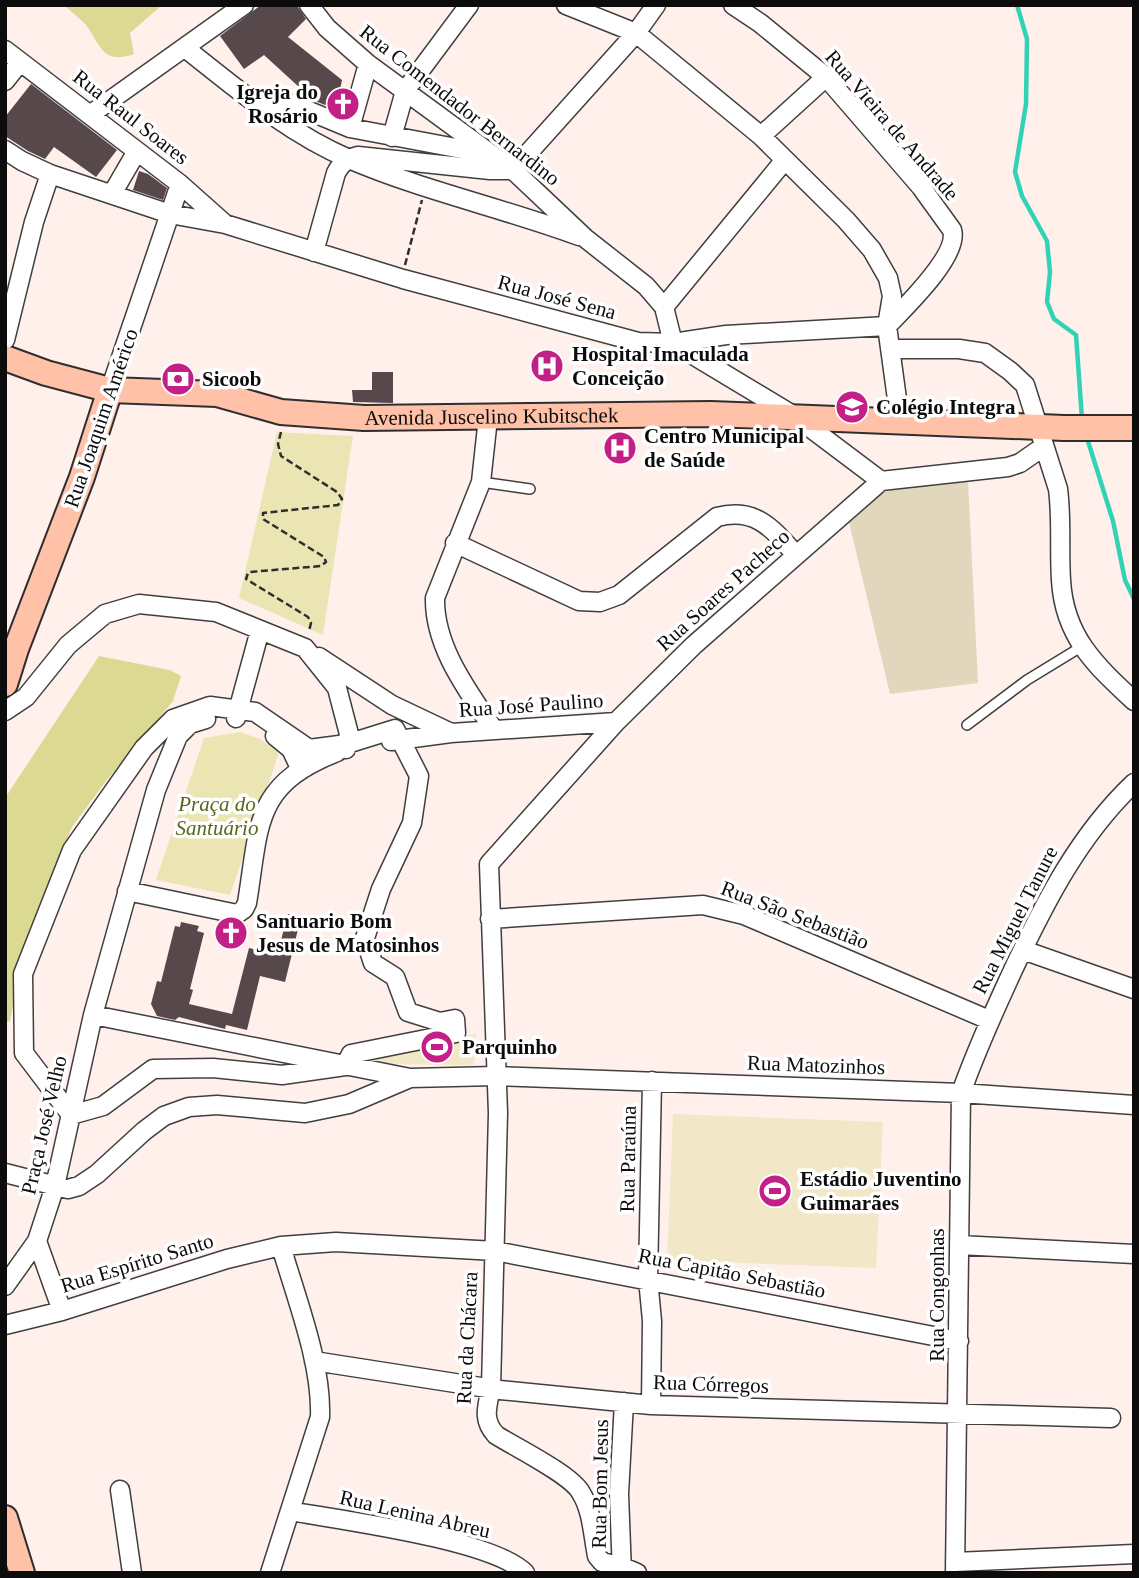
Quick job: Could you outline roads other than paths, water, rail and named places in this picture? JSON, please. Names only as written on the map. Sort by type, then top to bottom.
[{"type":"main road","name":"Avenida Juscelino Kubitschek","points":[[5,358],[47,373],[110,390],[217,394],[281,412],[364,418],[711,414],[900,421],[1041,437],[1064,428],[1126,429]]},
{"type":"main road","name":"Rua Joaquim Américo","points":[[5,684],[10,646],[82,477],[110,390]]},
{"type":"main road","points":[[5,1518],[22,1573]]},
{"type":"street","points":[[91,114],[244,5]]},
{"type":"street","name":"Rua Comendador Bernardino","points":[[309,5],[327,28],[368,64],[513,170],[586,238],[646,286],[664,307],[673,343]]},
{"type":"street","points":[[392,138],[405,91],[469,5]]},
{"type":"street","points":[[566,5],[636,33],[761,136],[846,220],[872,250],[888,278],[892,296],[887,326],[900,421]]},
{"type":"street","points":[[314,252],[336,173],[348,158],[358,156],[513,170],[636,33],[656,5]]},
{"type":"street","name":"Rua Vieira de Andrade","points":[[733,5],[760,23],[826,77],[921,187],[952,230],[954,238],[933,274],[887,326]]},
{"type":"street","name":"Rua Comendador Bernardino","points":[[185,48],[258,105],[299,132],[348,158],[425,187],[586,238]]},
{"type":"street","points":[[5,80],[12,56]]},
{"type":"street","name":"Rua Raul Soares","points":[[12,56],[180,184],[225,224]]},
{"type":"street","points":[[350,128],[368,64]]},
{"type":"street","points":[[761,136],[826,77]]},
{"type":"street","points":[[258,105],[290,103],[350,128],[491,155]]},
{"type":"street","name":"Rua José Sena","points":[[5,150],[50,174],[170,214],[225,224],[402,279],[638,342],[673,343],[726,335],[887,326]]},
{"type":"street","points":[[112,194],[137,151]]},
{"type":"street","points":[[664,307],[784,161]]},
{"type":"street","points":[[5,340],[34,222],[50,174]]},
{"type":"street","name":"Rua Joaquim Américo","points":[[110,390],[180,184]]},
{"type":"street","points":[[673,343],[796,417],[881,481],[1008,467],[1020,463],[1041,437]]},
{"type":"street","points":[[890,349],[959,349],[985,353],[1025,385],[1058,489],[1061,583],[1069,618],[1081,647],[1134,701]]},
{"type":"street","points":[[488,418],[481,482],[435,598],[435,617],[441,639],[457,670],[494,730]]},
{"type":"street","name":"Rua Soares Pacheco","points":[[489,864],[616,722],[694,645],[881,481]]},
{"type":"street","points":[[456,543],[579,601],[600,602],[619,596],[717,517],[732,513],[755,518],[770,525],[795,554]]},
{"type":"street","points":[[5,711],[26,697],[68,645],[105,614],[139,604],[190,609],[216,612],[305,648],[337,688],[349,734],[346,746]]},
{"type":"street","points":[[237,714],[260,630]]},
{"type":"street","name":"Rua José Paulino","points":[[305,648],[392,705],[452,733],[616,722]]},
{"type":"street","points":[[300,768],[290,749],[271,733],[237,714],[211,706],[173,719],[144,748],[72,850],[63,872],[23,974],[24,1053],[71,1115],[103,1106],[153,1069],[213,1068],[282,1075],[345,1066]]},
{"type":"street","points":[[345,1066],[351,1054],[456,1033],[455,1019],[440,1022],[408,1012],[395,978],[373,963],[365,937],[381,889],[412,823],[419,776],[395,729],[346,746],[300,768],[275,792],[262,816],[247,903],[237,914],[127,891],[156,790],[178,736],[190,724],[211,717],[255,712],[309,749],[346,746]]},
{"type":"street","points":[[401,741],[452,733]]},
{"type":"street","name":"Rua Miguel Tanure","points":[[961,1093],[989,1020],[1047,899],[1079,847],[1110,807],[1134,783]]},
{"type":"street","name":"Rua da Chácara","points":[[489,864],[498,1113],[491,1388],[486,1419],[489,1428],[496,1435],[569,1480],[581,1491],[597,1556],[601,1562],[627,1571]]},
{"type":"street","name":"Praça José Velho","points":[[7,1282],[37,1241],[55,1186],[93,1015],[127,891]]},
{"type":"street","name":"Rua São Sebastião","points":[[490,919],[703,905],[744,915],[989,1020]]},
{"type":"street","points":[[1023,950],[1134,989]]},
{"type":"street","points":[[93,1015],[410,1078]]},
{"type":"street","name":"Rua Matozinhos","points":[[410,1078],[496,1076],[652,1081],[961,1093],[1134,1105]]},
{"type":"street","points":[[5,1172],[68,1189],[79,1186],[96,1174],[144,1130],[164,1116],[189,1107],[217,1105],[305,1113],[349,1104],[410,1078]]},
{"type":"street","name":"Rua Paraúna","points":[[651,1405],[652,1321],[648,1279],[652,1081]]},
{"type":"street","name":"Rua Congonhas","points":[[955,1568],[961,1093]]},
{"type":"street","points":[[37,1241],[62,1311]]},
{"type":"street","name":"Rua Espírito Santo","points":[[5,1325],[62,1311],[227,1259],[281,1246],[336,1242],[495,1251]]},
{"type":"street","points":[[959,1245],[1134,1254]]},
{"type":"street","points":[[270,1573],[320,1417],[321,1397],[281,1246]]},
{"type":"street","name":"Rua Capitão Sebastião","points":[[495,1251],[959,1341]]},
{"type":"street","name":"Rua Córregos","points":[[313,1361],[491,1388],[651,1405],[1111,1418]]},
{"type":"street","name":"Rua Bom Jesus","points":[[624,1402],[619,1494],[627,1571]]},
{"type":"street","points":[[120,1490],[132,1573]]},
{"type":"street","name":"Rua Lenina Abreu","points":[[290,1511],[461,1543],[500,1557],[525,1573]]},
{"type":"street","points":[[955,1568],[1134,1554]]},
{"type":"lane","points":[[481,482],[530,489]]},
{"type":"lane","points":[[967,725],[1027,680],[1081,647]]},
{"type":"waterway","points":[[1017,5],[1027,39],[1026,104],[1015,172],[1022,196],[1047,241],[1050,272],[1047,302],[1054,319],[1076,335],[1082,419]]},
{"type":"waterway","points":[[1087,438],[1113,521],[1125,580],[1134,599]]},
{"type":"place","name":"Igreja do Rosário","points":[[343,104]]},
{"type":"place","name":"Hospital Imaculada Conceição","points":[[547,366]]},
{"type":"place","name":"Sicoob","points":[[178,379]]},
{"type":"place","name":"Colégio Integra","points":[[852,407]]},
{"type":"place","name":"Centro Municipal de Saúde","points":[[620,448]]},
{"type":"place","name":"Santuario Bom Jesus de Matosinhos","points":[[231,933]]},
{"type":"place","name":"Parquinho","points":[[437,1047]]},
{"type":"place","name":"Estádio Juventino Guimarães","points":[[775,1191]]},
{"type":"park label","name":"Praça do Santuário","points":[[217,816]]}]
